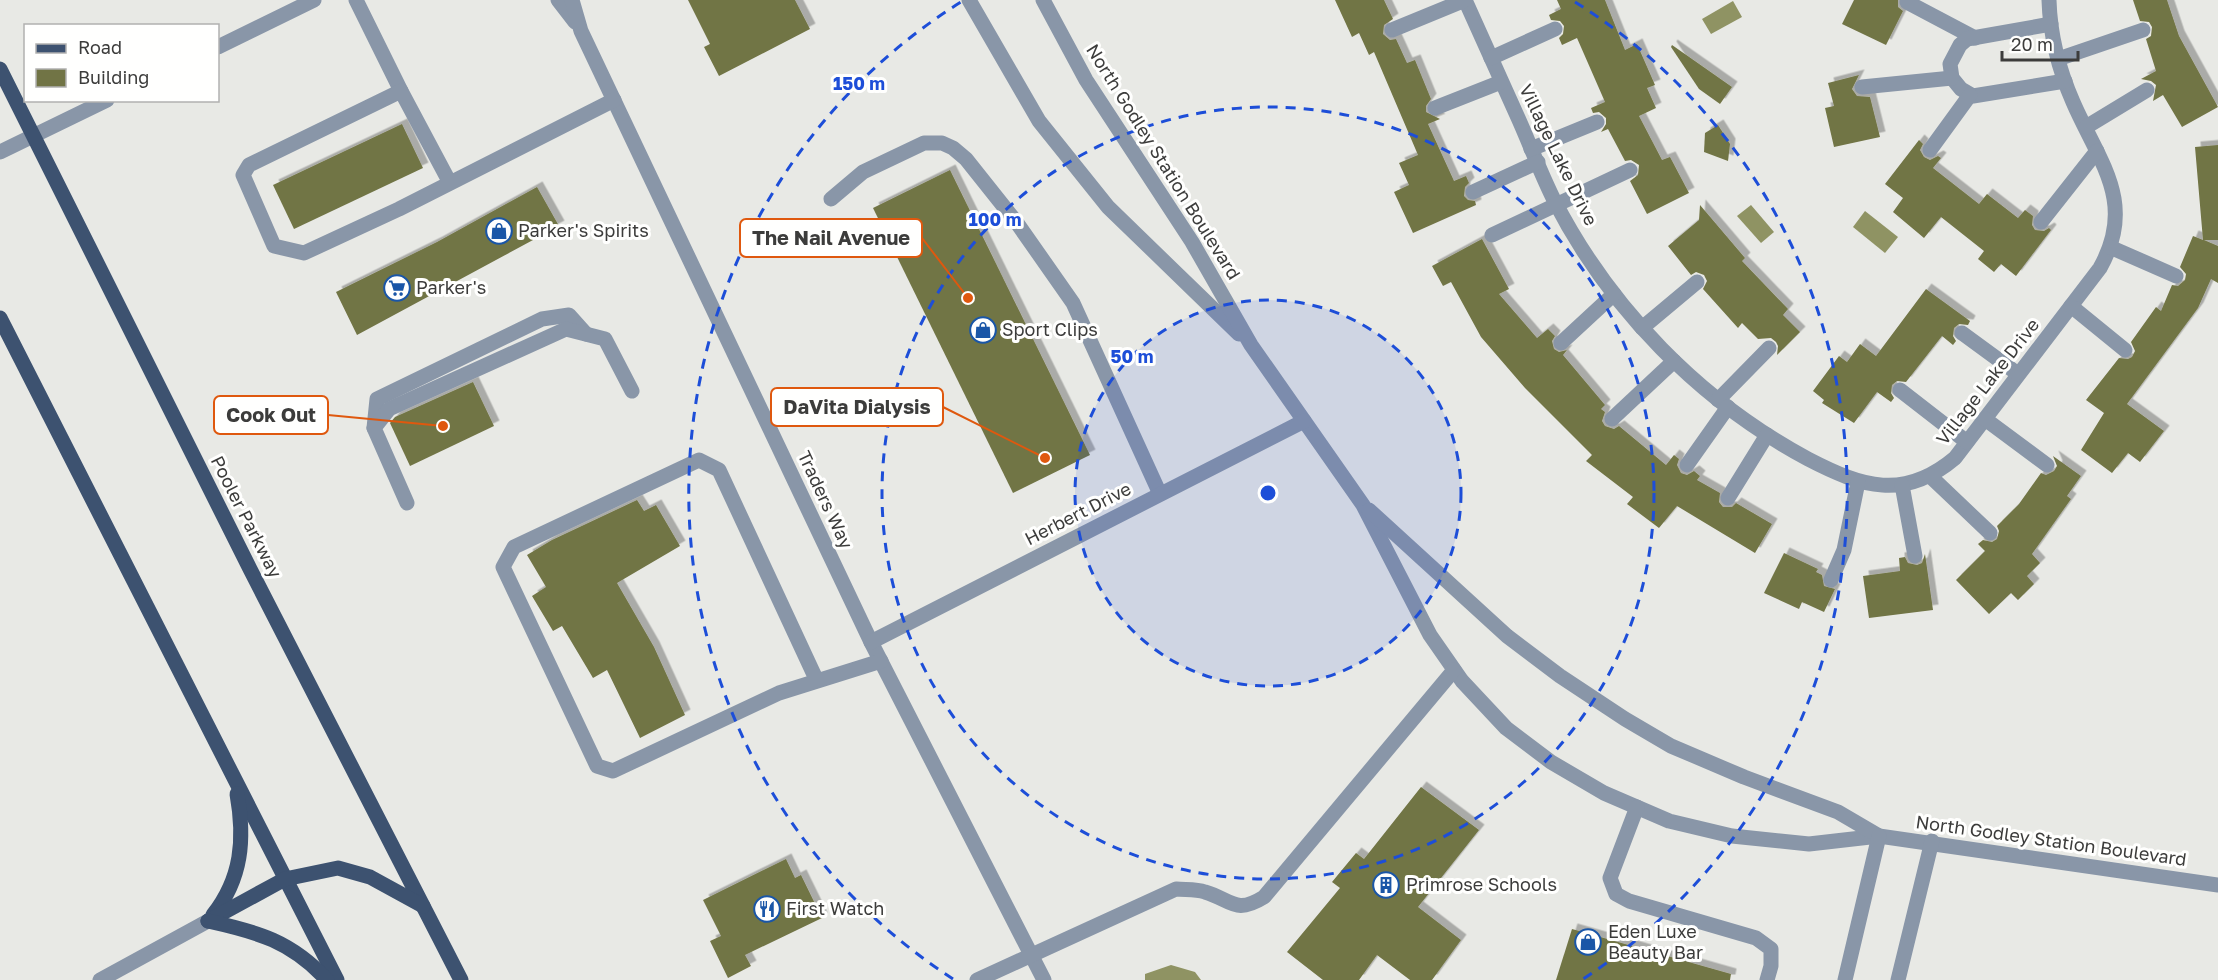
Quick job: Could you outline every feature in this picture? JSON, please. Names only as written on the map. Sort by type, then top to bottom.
[{"type":"main road","name":"Pooler Parkway","points":[[0,69],[250,569],[461,980]]},
{"type":"main road","points":[[0,318],[337,980]]},
{"type":"main road","points":[[208,921],[226,897],[240,863],[242,824],[233,776]]},
{"type":"main road","points":[[208,921],[285,879],[338,868],[370,877],[423,906]]},
{"type":"main road","points":[[208,921],[254,932],[287,945],[309,961],[327,980]]},
{"type":"street","points":[[219,47],[314,0]]},
{"type":"street","points":[[357,0],[401,91],[450,183]]},
{"type":"street","name":"Traders Way","points":[[558,0],[581,31]]},
{"type":"street","name":"Traders Way","points":[[572,0],[581,31],[870,642],[1044,980]]},
{"type":"street","name":"North Godley Station Boulevard","points":[[969,0],[1039,121],[1108,207],[1251,345]]},
{"type":"street","name":"North Godley Station Boulevard","points":[[1043,0],[1086,80],[1192,242],[1251,345],[1363,505],[1430,635],[1454,670],[1506,728],[1551,762],[1604,793],[1637,807],[1669,820],[1732,836],[1809,844],[1879,836],[2218,885]]},
{"type":"street","points":[[1392,30],[1465,0]]},
{"type":"street","name":"Village Lake Drive","points":[[1465,0],[1556,204],[1578,242],[1614,294],[1642,328],[1674,361],[1723,403],[1767,435],[1816,463],[1858,482],[1880,486],[1902,485],[1930,476],[1955,458],[2100,268],[2110,247],[2116,224],[2116,203],[2112,182],[2065,81],[2051,24],[2049,0]]},
{"type":"street","points":[[1907,2],[1975,38]]},
{"type":"street","points":[[2051,24],[1966,39],[1955,50],[1950,64],[1952,78],[1961,89],[1970,95],[1978,96],[2065,81]]},
{"type":"street","points":[[1491,58],[1555,29]]},
{"type":"street","points":[[2058,59],[2143,30]]},
{"type":"street","points":[[1862,87],[1952,78]]},
{"type":"street","points":[[1435,108],[1501,82]]},
{"type":"street","points":[[2086,127],[2147,90]]},
{"type":"street","points":[[401,91],[249,165],[243,175],[274,246],[304,253],[450,183],[614,100]]},
{"type":"street","points":[[1930,150],[1970,95]]},
{"type":"street","points":[[0,152],[103,102]]},
{"type":"street","points":[[1473,192],[1597,122]]},
{"type":"street","points":[[831,200],[863,172],[924,143],[942,143],[953,148],[966,159],[1023,232],[1073,303],[1160,494]]},
{"type":"street","points":[[2041,222],[2097,151]]},
{"type":"street","points":[[1492,235],[1630,170]]},
{"type":"street","points":[[2110,247],[2176,276]]},
{"type":"street","points":[[1642,328],[1697,282]]},
{"type":"street","points":[[1561,343],[1614,294]]},
{"type":"street","points":[[2071,306],[2125,350]]},
{"type":"street","points":[[407,503],[374,428],[389,409],[566,329],[605,339],[632,391]]},
{"type":"street","points":[[1962,333],[2018,374]]},
{"type":"street","points":[[1687,465],[1723,403],[1770,348]]},
{"type":"street","points":[[1612,419],[1674,361]]},
{"type":"street","points":[[1900,390],[1967,442]]},
{"type":"street","points":[[1985,418],[2046,465]]},
{"type":"street","name":"Herbert Drive","points":[[870,642],[1304,421]]},
{"type":"street","points":[[1728,498],[1767,435]]},
{"type":"street","points":[[817,681],[719,470],[699,460],[514,547],[503,567],[597,766],[613,771],[779,693],[880,662]]},
{"type":"street","points":[[1930,476],[1990,533]]},
{"type":"street","points":[[1831,580],[1844,550],[1858,482]]},
{"type":"street","points":[[1902,485],[1915,555]]},
{"type":"street","name":"North Godley Station Boulevard","points":[[1363,505],[1507,636],[1560,676],[1625,719],[1671,746],[1744,777],[1838,812],[1879,836]]},
{"type":"street","points":[[977,980],[1031,953],[1176,889],[1205,892],[1237,907],[1252,904],[1264,897],[1454,670]]},
{"type":"street","points":[[1637,807],[1610,878],[1616,894],[1629,901],[1756,938],[1771,949],[1771,966],[1767,980]]},
{"type":"street","points":[[1845,980],[1879,836]]},
{"type":"street","points":[[1898,980],[1932,842]]},
{"type":"street","points":[[100,980],[208,921]]},
{"type":"shaded area","points":[[1733,1],[1742,17],[1711,34],[1702,19]]},
{"type":"shaded area","points":[[1751,205],[1774,232],[1761,243],[1737,216]]},
{"type":"shaded area","points":[[1865,211],[1898,237],[1885,253],[1853,227]]},
{"type":"shaded area","points":[[1171,965],[1195,972],[1201,980],[1145,980],[1145,974]]},
{"type":"building","points":[[688,0],[795,0],[810,29],[719,76],[704,47],[710,44]]},
{"type":"building","points":[[1335,0],[1384,0],[1393,19],[1384,25],[1383,34],[1390,40],[1396,39],[1407,63],[1415,60],[1431,99],[1426,106],[1426,112],[1440,119],[1428,124],[1454,181],[1466,176],[1469,183],[1465,187],[1464,196],[1468,200],[1475,201],[1476,205],[1413,233],[1394,192],[1409,185],[1399,163],[1418,155],[1374,52],[1369,55],[1359,33],[1352,37]]},
{"type":"building","points":[[1557,0],[1605,0],[1625,50],[1637,44],[1655,85],[1647,88],[1656,108],[1639,116],[1662,160],[1670,157],[1689,193],[1647,214],[1630,181],[1638,175],[1639,165],[1631,160],[1625,161],[1608,129],[1601,132],[1606,124],[1606,118],[1599,112],[1593,113],[1591,108],[1605,102],[1577,38],[1562,45],[1559,38],[1563,34],[1564,26],[1560,21],[1551,20],[1549,15],[1561,9]]},
{"type":"building","points":[[1854,0],[1898,0],[1898,7],[1903,11],[1886,45],[1842,24]]},
{"type":"building","points":[[2133,0],[2167,0],[2179,36],[2218,107],[2182,127],[2163,95],[2153,101],[2156,85],[2151,81],[2141,79],[2156,71],[2146,39],[2151,36],[2152,27],[2149,22],[2140,21]]},
{"type":"building","points":[[1672,45],[1732,87],[1720,104],[1699,89],[1671,47]]},
{"type":"building","points":[[1859,75],[1852,89],[1857,96],[1870,97],[1880,137],[1834,147],[1825,108],[1834,106],[1828,83]]},
{"type":"building","points":[[402,124],[423,168],[294,229],[273,185]]},
{"type":"building","points":[[1718,125],[1730,144],[1728,161],[1704,152],[1705,133]]},
{"type":"building","points":[[1919,140],[1923,144],[1920,150],[1924,157],[1930,160],[1938,156],[1941,158],[1933,168],[1979,204],[1987,194],[2018,218],[2025,210],[2033,216],[2032,225],[2035,230],[2044,231],[2049,228],[2051,230],[2016,276],[2001,264],[1994,272],[1978,259],[1984,251],[1941,217],[1924,238],[1893,212],[1903,198],[1885,184]]},
{"type":"building","points":[[2218,145],[2218,240],[2204,240],[2218,246],[2218,283],[2211,279],[2198,308],[2127,404],[2164,431],[2140,462],[2128,453],[2112,473],[2081,450],[2104,413],[2086,400],[2119,358],[2132,357],[2135,351],[2131,342],[2156,307],[2161,311],[2172,285],[2178,286],[2185,280],[2186,274],[2180,267],[2193,236],[2203,240],[2195,147]]},
{"type":"building","points":[[950,170],[1090,455],[1013,493],[873,208]]},
{"type":"building","points":[[537,187],[559,226],[357,335],[336,292],[437,242]]},
{"type":"building","points":[[1700,205],[1745,258],[1742,261],[1788,309],[1783,315],[1800,332],[1777,355],[1778,346],[1771,338],[1758,339],[1742,323],[1738,328],[1703,289],[1707,281],[1704,275],[1696,272],[1691,275],[1668,246],[1699,220]]},
{"type":"building","points":[[1482,239],[1509,289],[1499,294],[1537,338],[1548,329],[1555,336],[1552,341],[1554,349],[1559,352],[1567,350],[1563,355],[1605,405],[1601,409],[1605,412],[1602,421],[1605,426],[1614,429],[1619,426],[1666,465],[1674,455],[1679,459],[1677,465],[1681,473],[1687,475],[1694,471],[1700,476],[1697,480],[1720,493],[1719,502],[1723,507],[1732,507],[1736,503],[1772,524],[1755,553],[1677,506],[1659,528],[1627,504],[1633,497],[1586,461],[1592,455],[1525,388],[1481,337],[1451,282],[1443,286],[1432,266]]},
{"type":"building","points":[[1926,289],[1970,321],[1968,325],[1959,324],[1954,328],[1953,336],[1956,341],[1953,345],[1942,336],[1906,382],[1897,381],[1892,385],[1891,393],[1894,398],[1891,402],[1877,392],[1854,423],[1822,403],[1824,400],[1813,391],[1839,356],[1847,362],[1860,344],[1876,356]]},
{"type":"building","points":[[473,382],[494,426],[410,466],[390,423],[395,417]]},
{"type":"building","points":[[2053,456],[2081,476],[2067,496],[2071,499],[2032,554],[2040,563],[2027,576],[2034,584],[2018,600],[2011,593],[1989,614],[1956,580],[1985,551],[1978,544],[1983,540],[1992,542],[1997,539],[1999,531],[1997,526],[2019,504],[2041,473],[2046,475],[2054,471],[2057,466]]},
{"type":"building","points":[[637,500],[644,511],[656,505],[680,546],[617,583],[654,647],[685,715],[640,738],[607,670],[593,678],[562,626],[553,631],[532,596],[546,587],[527,555],[552,540]]},
{"type":"building","points":[[1784,553],[1818,569],[1816,572],[1822,575],[1824,586],[1835,589],[1824,612],[1802,602],[1799,609],[1764,593]]},
{"type":"building","points":[[1925,554],[1933,610],[1869,618],[1863,576],[1900,571],[1899,558],[1905,557],[1908,563],[1917,565],[1922,563]]},
{"type":"building","name":"Primrose Schools","points":[[1421,787],[1479,830],[1418,907],[1461,940],[1432,980],[1410,980],[1377,955],[1359,980],[1323,980],[1287,952],[1340,888],[1332,882],[1356,853],[1364,859]]},
{"type":"building","points":[[786,859],[795,878],[801,875],[822,918],[745,955],[751,966],[728,978],[710,941],[721,936],[703,900]]},
{"type":"building","points":[[1572,929],[1731,974],[1730,980],[1556,980]]},
{"type":"place","name":"Parker's Spirits","points":[[499,231]]},
{"type":"place","name":"Parker's","points":[[397,288]]},
{"type":"place","name":"The Nail Avenue","points":[[968,298]]},
{"type":"place","name":"Sport Clips","points":[[983,330]]},
{"type":"place","name":"Cook Out","points":[[443,426]]},
{"type":"place","name":"DaVita Dialysis","points":[[1045,458]]},
{"type":"place","name":"Primrose Schools","points":[[1386,885]]},
{"type":"place","name":"First Watch","points":[[767,909]]},
{"type":"place","name":"Eden Luxe Beauty Bar","points":[[1588,942]]}]
